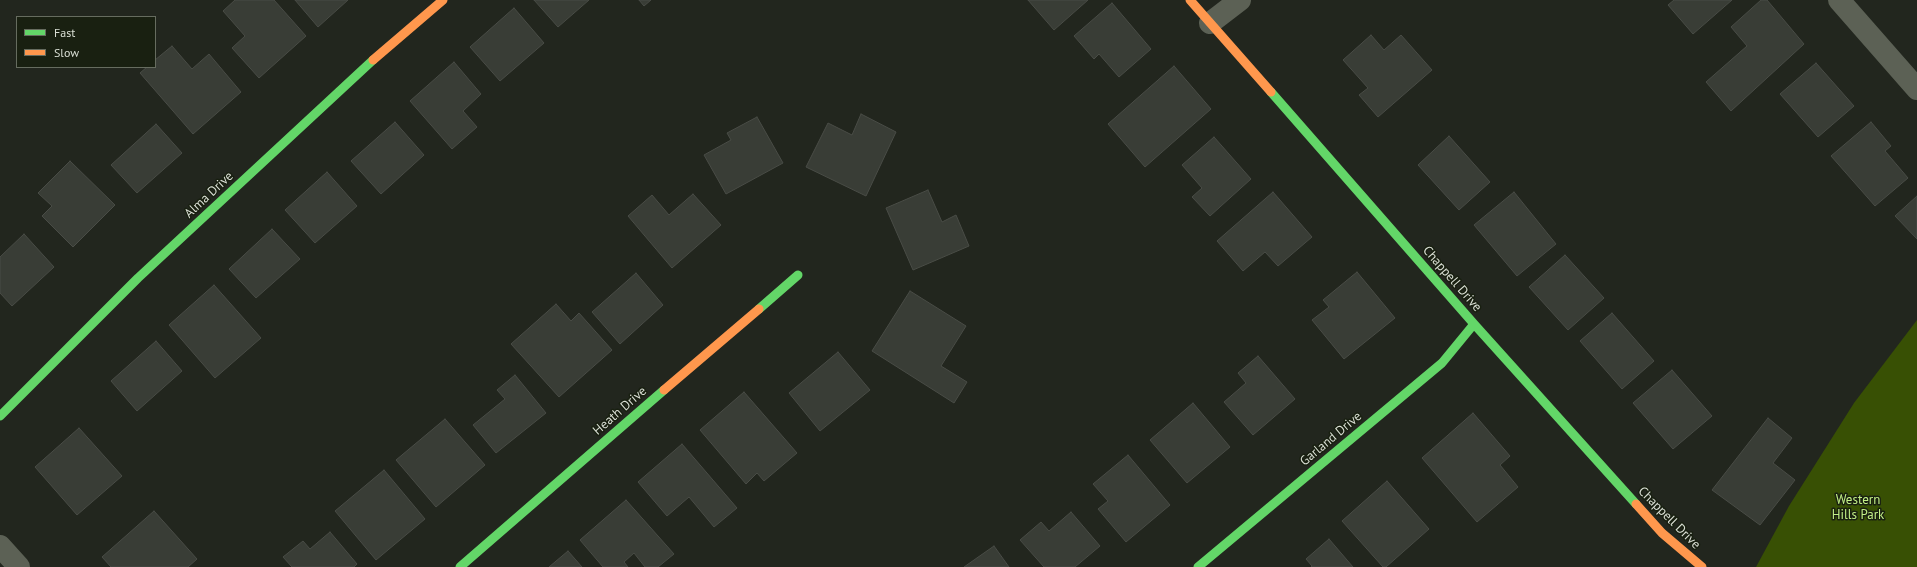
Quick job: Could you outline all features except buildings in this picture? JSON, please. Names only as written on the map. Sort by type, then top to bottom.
[{"type":"street","name":"Alma Drive","points":[[0,416],[138,278],[373,60],[443,0]]},
{"type":"street","name":"Chappell Drive","points":[[1190,0],[1474,324],[1662,533],[1702,567]]},
{"type":"street","points":[[1210,23],[1240,0]]},
{"type":"street","points":[[1839,0],[1917,89]]},
{"type":"street","name":"Heath Drive","points":[[460,567],[798,275]]},
{"type":"street","name":"Garland Drive","points":[[1198,567],[1442,363],[1474,324]]},
{"type":"street","points":[[0,546],[19,567]]},
{"type":"green space","name":"Western Hills Park","points":[[1917,320],[1917,567],[1756,567],[1789,506],[1854,403]]},
{"type":"traffic: fast","points":[[0,416],[138,278],[373,60]]},
{"type":"traffic: fast","points":[[1271,92],[1474,324],[1636,504]]},
{"type":"traffic: fast","points":[[759,309],[798,275]]},
{"type":"traffic: fast","points":[[1198,567],[1442,363],[1474,324]]},
{"type":"traffic: fast","points":[[460,567],[664,390]]},
{"type":"traffic: slow","points":[[373,60],[443,0]]},
{"type":"traffic: slow","points":[[1190,0],[1271,92]]},
{"type":"traffic: slow","points":[[664,390],[759,309]]},
{"type":"traffic: slow","points":[[1636,504],[1662,533],[1702,567]]}]
